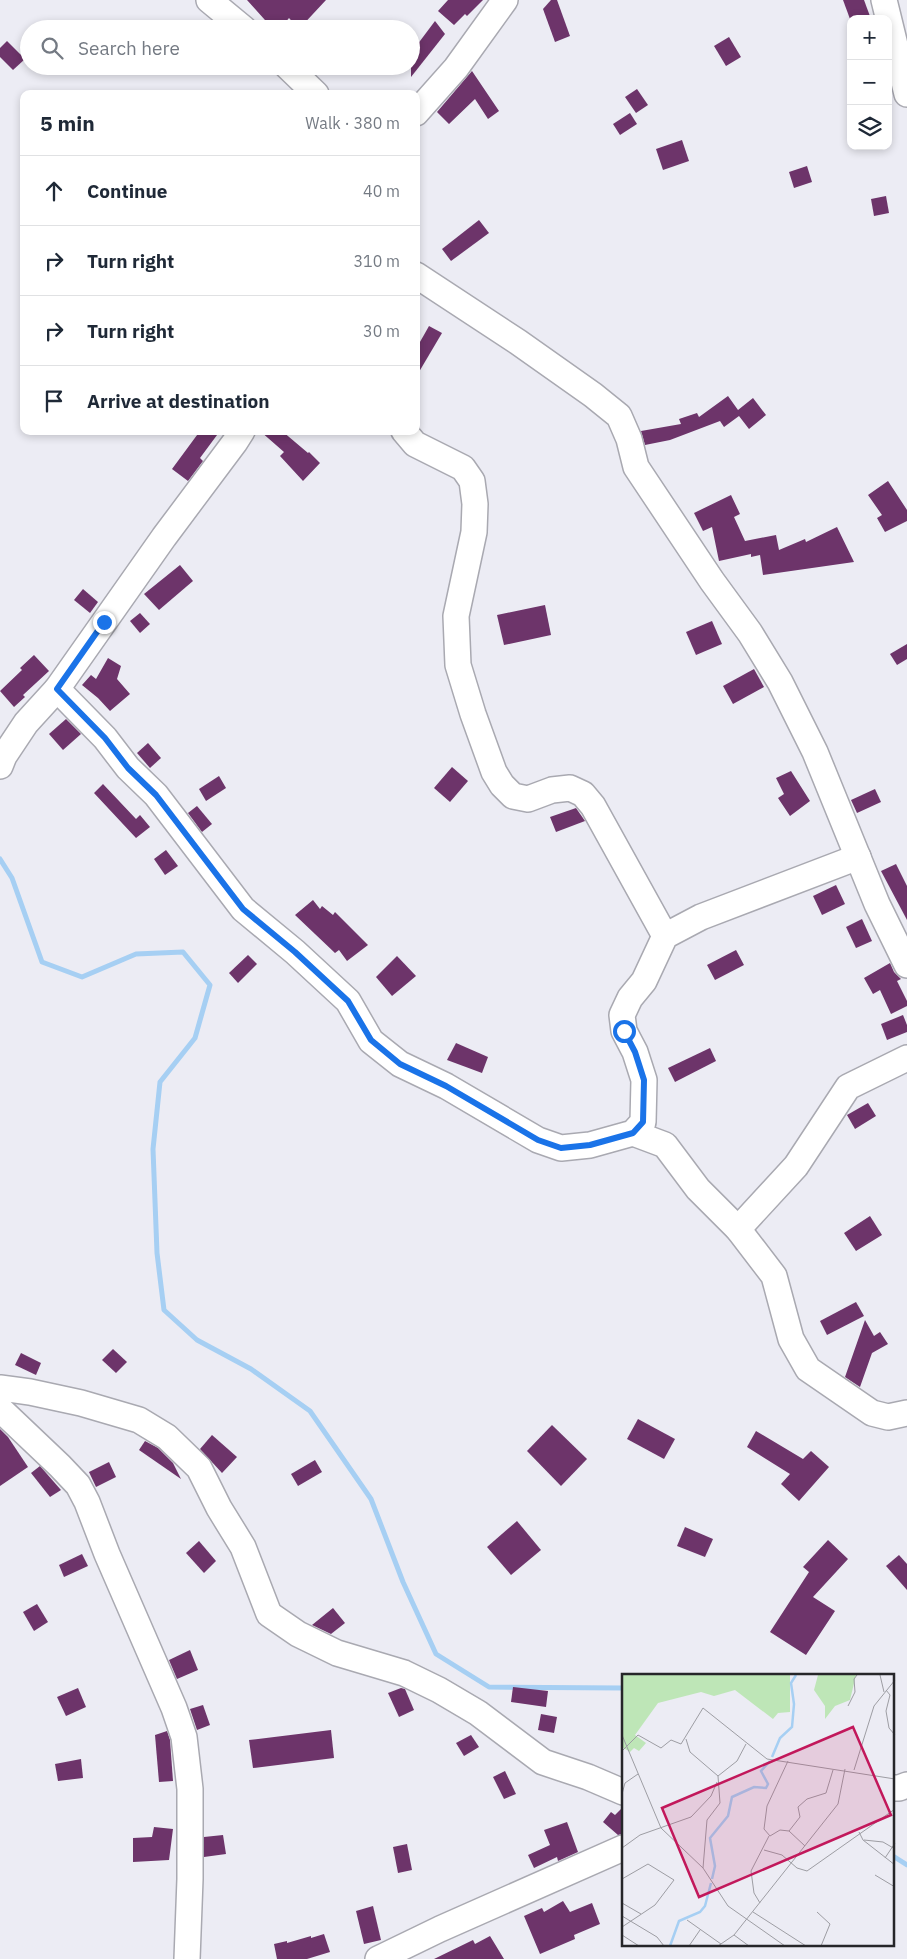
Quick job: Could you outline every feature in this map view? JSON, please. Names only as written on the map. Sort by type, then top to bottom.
[{"type":"street","points":[[209,0],[233,20]]},
{"type":"street","points":[[420,108],[456,68],[504,0]]},
{"type":"street","points":[[884,0],[907,94]]},
{"type":"street","points":[[296,75],[312,90]]},
{"type":"street","points":[[420,278],[518,342],[593,395],[619,416],[629,439],[636,467],[712,581],[750,633],[780,682],[815,752],[878,904],[907,964]]},
{"type":"street","points":[[0,766],[4,756],[26,724],[57,689],[164,537],[240,435]]},
{"type":"street","points":[[407,435],[415,444],[463,468],[472,481],[475,504],[474,532],[456,616],[458,665],[494,772],[502,785],[513,796],[528,800],[552,790],[570,788],[583,794],[593,806],[666,936]]},
{"type":"street","points":[[57,689],[105,738],[128,768],[156,795],[243,909],[295,952],[348,1001],[371,1040],[400,1064],[446,1086],[538,1140],[561,1148],[590,1145],[633,1133],[643,1122],[644,1080],[635,1052],[624,1031],[622,1015],[630,998],[644,981],[666,936],[701,917],[858,857]]},
{"type":"street","points":[[738,1229],[796,1166],[848,1087],[907,1058]]},
{"type":"street","points":[[633,1133],[666,1145],[698,1189],[738,1229],[774,1276],[791,1339],[808,1369],[872,1413],[888,1417],[907,1413]]},
{"type":"street","points":[[0,1388],[30,1392],[90,1405],[139,1420],[168,1437],[199,1468],[219,1508],[243,1546],[269,1614],[298,1634],[337,1653],[404,1672],[440,1690],[478,1713],[543,1762],[588,1777],[622,1792]]},
{"type":"street","points":[[0,1410],[78,1485],[87,1502],[107,1554],[174,1708],[184,1738],[190,1789],[190,1879],[187,1959]]},
{"type":"street","points":[[894,1788],[907,1785]]},
{"type":"street","points":[[378,1959],[440,1929],[622,1848]]},
{"type":"building","points":[[247,0],[326,0],[307,20],[291,20],[289,18],[287,20],[265,20]]},
{"type":"building","points":[[448,0],[483,0],[467,16],[465,14],[454,25],[438,11]]},
{"type":"building","points":[[551,0],[557,0],[570,36],[555,42],[543,9]]},
{"type":"building","points":[[843,0],[864,0],[870,15],[849,15]]},
{"type":"building","points":[[435,21],[445,34],[420,66],[420,41]]},
{"type":"building","points":[[729,37],[741,57],[726,66],[714,46]]},
{"type":"building","points":[[7,41],[20,54],[20,64],[13,70],[0,57],[0,48]]},
{"type":"building","points":[[472,71],[499,111],[488,119],[475,99],[449,124],[437,112]]},
{"type":"building","points":[[637,89],[648,105],[636,113],[625,97]]},
{"type":"building","points":[[630,113],[637,124],[620,135],[613,124]]},
{"type":"building","points":[[682,140],[689,161],[663,170],[656,149]]},
{"type":"building","points":[[807,166],[812,182],[794,188],[789,172]]},
{"type":"building","points":[[886,196],[889,213],[874,216],[871,199]]},
{"type":"building","points":[[479,220],[489,233],[451,261],[442,249]]},
{"type":"building","points":[[429,326],[442,333],[420,370],[420,342]]},
{"type":"building","points":[[728,396],[738,410],[753,398],[766,415],[749,429],[739,416],[724,427],[720,421],[670,440],[645,445],[641,431],[681,424],[679,419],[697,413],[699,417]]},
{"type":"building","points":[[197,435],[217,435],[200,458],[203,461],[188,481],[172,469]]},
{"type":"building","points":[[265,435],[287,435],[320,463],[303,481],[280,456],[284,452]]},
{"type":"building","points":[[888,481],[907,510],[907,521],[885,532],[877,518],[882,515],[868,495]]},
{"type":"building","points":[[731,495],[740,514],[734,517],[745,541],[776,535],[779,550],[805,539],[806,542],[837,527],[854,562],[763,575],[760,555],[751,557],[751,554],[719,561],[712,527],[703,531],[694,513]]},
{"type":"building","points":[[180,565],[193,581],[159,610],[144,594]]},
{"type":"building","points":[[83,589],[98,602],[90,613],[74,600]]},
{"type":"building","points":[[545,605],[551,635],[504,645],[497,615]]},
{"type":"building","points":[[140,613],[150,624],[140,633],[130,621]]},
{"type":"building","points":[[712,621],[722,644],[696,655],[686,632]]},
{"type":"building","points":[[907,644],[907,659],[897,665],[890,654]]},
{"type":"building","points":[[34,655],[49,671],[23,695],[25,697],[14,707],[0,691],[22,670],[20,668]]},
{"type":"building","points":[[108,658],[121,666],[117,679],[130,694],[110,711],[82,685],[91,675],[96,679]]},
{"type":"building","points":[[754,669],[764,687],[733,704],[723,686]]},
{"type":"building","points":[[66,719],[81,734],[63,750],[49,734]]},
{"type":"building","points":[[148,743],[161,758],[150,768],[137,753]]},
{"type":"building","points":[[452,767],[468,781],[450,802],[434,788]]},
{"type":"building","points":[[791,771],[810,801],[790,816],[778,798],[784,794],[776,778]]},
{"type":"building","points":[[219,776],[226,788],[206,801],[199,789]]},
{"type":"building","points":[[103,784],[136,819],[140,815],[150,827],[136,838],[94,793]]},
{"type":"building","points":[[875,789],[881,802],[857,813],[851,800]]},
{"type":"building","points":[[197,806],[212,824],[202,832],[188,813]]},
{"type":"building","points":[[576,808],[585,821],[556,832],[550,817]]},
{"type":"building","points":[[166,850],[178,866],[165,875],[154,859]]},
{"type":"building","points":[[896,864],[907,886],[907,920],[881,871]]},
{"type":"building","points":[[836,885],[845,904],[822,915],[813,896]]},
{"type":"building","points":[[313,900],[320,909],[322,906],[333,915],[335,912],[368,945],[347,961],[339,950],[335,953],[295,915]]},
{"type":"building","points":[[862,919],[872,941],[856,948],[846,927]]},
{"type":"building","points":[[736,950],[744,965],[715,980],[707,965]]},
{"type":"building","points":[[248,955],[257,964],[238,983],[229,973]]},
{"type":"building","points":[[397,956],[416,976],[392,996],[376,977]]},
{"type":"building","points":[[890,963],[894,972],[901,979],[897,981],[907,1001],[907,1006],[891,1014],[880,990],[873,994],[864,978]]},
{"type":"building","points":[[903,1015],[907,1025],[907,1032],[887,1040],[881,1024]]},
{"type":"building","points":[[456,1043],[488,1057],[482,1073],[447,1060]]},
{"type":"building","points":[[710,1048],[716,1061],[675,1082],[668,1068]]},
{"type":"building","points":[[868,1103],[876,1116],[855,1129],[847,1115]]},
{"type":"building","points":[[870,1216],[882,1235],[856,1251],[844,1233]]},
{"type":"building","points":[[856,1302],[864,1316],[827,1335],[820,1321]]},
{"type":"building","points":[[865,1320],[874,1336],[880,1332],[888,1344],[872,1353],[860,1387],[845,1377]]},
{"type":"building","points":[[113,1349],[127,1362],[116,1373],[102,1360]]},
{"type":"building","points":[[21,1353],[41,1363],[36,1375],[15,1365]]},
{"type":"building","points":[[638,1419],[675,1439],[664,1459],[627,1439]]},
{"type":"building","points":[[552,1425],[587,1459],[561,1486],[527,1451]]},
{"type":"building","points":[[0,1429],[8,1437],[28,1467],[0,1486]]},
{"type":"building","points":[[756,1431],[803,1459],[811,1451],[829,1467],[799,1501],[781,1484],[790,1474],[747,1447]]},
{"type":"building","points":[[212,1435],[237,1457],[222,1473],[200,1449]]},
{"type":"building","points":[[145,1441],[158,1448],[173,1463],[181,1479],[139,1450]]},
{"type":"building","points":[[315,1460],[322,1472],[298,1486],[291,1474]]},
{"type":"building","points":[[109,1462],[116,1477],[96,1487],[89,1472]]},
{"type":"building","points":[[40,1466],[61,1490],[50,1497],[31,1473]]},
{"type":"building","points":[[517,1521],[541,1550],[511,1575],[487,1547]]},
{"type":"building","points":[[685,1527],[713,1539],[705,1557],[677,1546]]},
{"type":"building","points":[[828,1540],[848,1559],[813,1597],[835,1611],[806,1655],[770,1632],[809,1572],[803,1567]]},
{"type":"building","points":[[199,1541],[216,1561],[204,1573],[186,1553]]},
{"type":"building","points":[[82,1554],[88,1566],[64,1577],[59,1565]]},
{"type":"building","points":[[899,1555],[907,1564],[907,1590],[886,1566]]},
{"type":"building","points":[[37,1604],[48,1622],[34,1631],[23,1612]]},
{"type":"building","points":[[333,1608],[345,1623],[331,1634],[312,1625]]},
{"type":"building","points":[[190,1650],[198,1670],[177,1679],[169,1660]]},
{"type":"building","points":[[513,1687],[548,1691],[546,1707],[511,1702]]},
{"type":"building","points":[[78,1688],[86,1707],[66,1716],[57,1697]]},
{"type":"building","points":[[401,1688],[405,1689],[414,1710],[399,1717],[388,1693]]},
{"type":"building","points":[[203,1705],[210,1725],[197,1730],[190,1709]]},
{"type":"building","points":[[541,1714],[557,1717],[554,1733],[538,1730]]},
{"type":"building","points":[[331,1730],[334,1758],[253,1768],[249,1740]]},
{"type":"building","points":[[167,1731],[170,1740],[173,1781],[159,1782],[155,1735]]},
{"type":"building","points":[[471,1735],[479,1747],[464,1756],[456,1743]]},
{"type":"building","points":[[81,1759],[83,1778],[58,1781],[55,1764]]},
{"type":"building","points":[[505,1771],[516,1794],[504,1799],[493,1777]]},
{"type":"building","points":[[622,1808],[622,1834],[618,1835],[603,1822],[611,1812],[615,1815]]},
{"type":"building","points":[[567,1822],[578,1852],[558,1861],[557,1857],[534,1868],[528,1855],[550,1845],[544,1830]]},
{"type":"building","points":[[154,1827],[173,1829],[169,1860],[133,1862],[133,1838],[152,1837]]},
{"type":"building","points":[[223,1835],[226,1854],[204,1857],[204,1837]]},
{"type":"building","points":[[407,1844],[412,1870],[398,1873],[393,1847]]},
{"type":"building","points":[[563,1901],[570,1912],[592,1903],[600,1924],[574,1935],[575,1939],[540,1954],[524,1916],[542,1908],[544,1912]]},
{"type":"building","points":[[373,1906],[381,1940],[364,1944],[356,1911]]},
{"type":"building","points":[[324,1934],[330,1952],[307,1959],[277,1959],[274,1944],[287,1941],[287,1943]]},
{"type":"building","points":[[490,1936],[504,1959],[434,1959],[473,1940],[475,1944]]},
{"type":"waterway","points":[[0,859],[12,878],[42,962],[82,977],[136,954],[183,952],[210,985],[195,1038],[160,1082],[153,1149],[157,1253],[164,1310],[197,1340],[251,1369],[310,1411],[371,1499],[403,1582],[436,1654],[489,1687],[622,1688]]},
{"type":"waterway","points":[[894,1857],[907,1865]]},
{"type":"route","points":[[104,622],[57,689],[105,738],[128,768],[156,795],[243,909],[295,952],[348,1001],[371,1040],[400,1064],[446,1086],[538,1140],[561,1148],[590,1145],[633,1133],[643,1122],[644,1080],[635,1052],[624,1031]]}]
